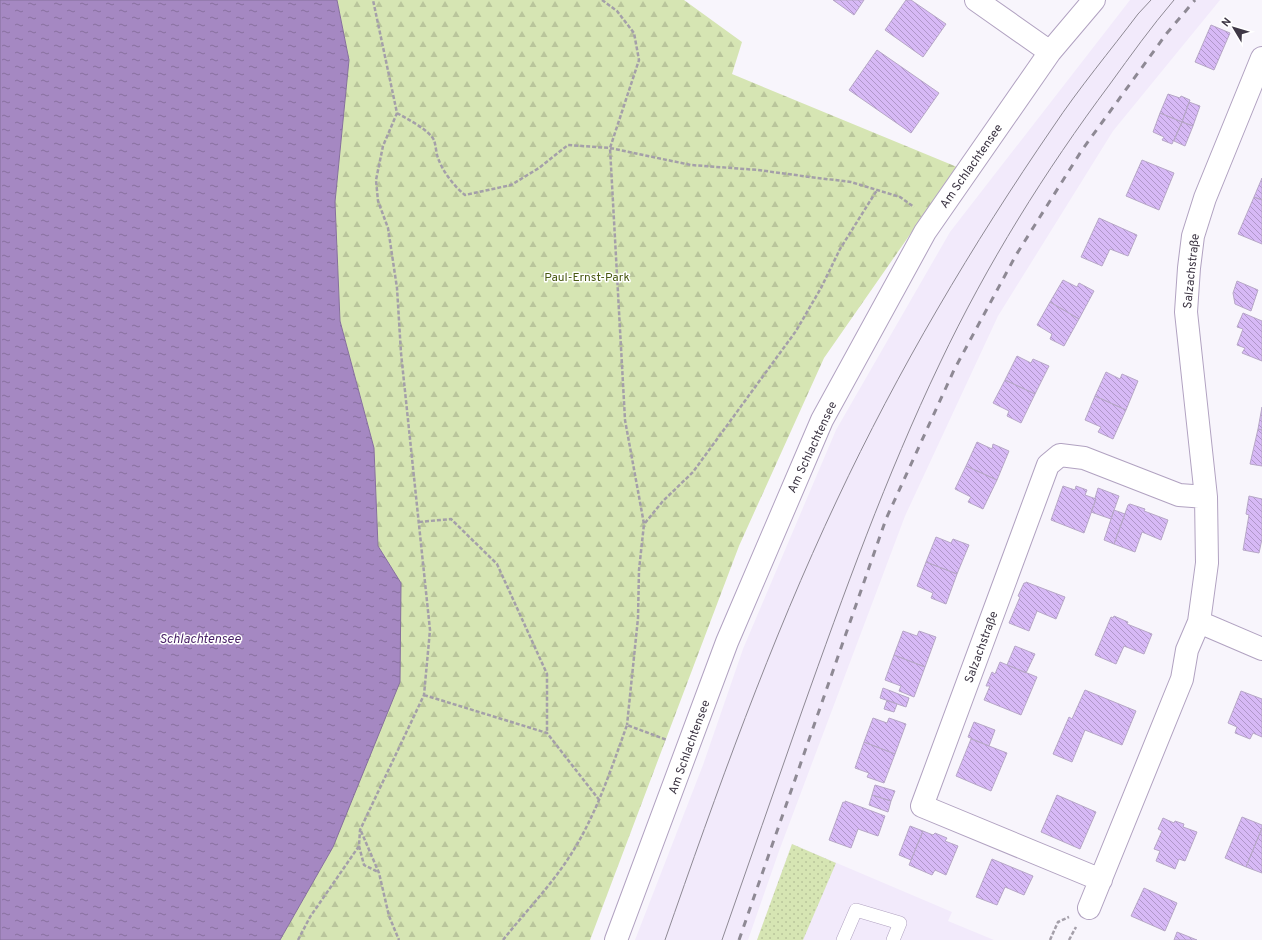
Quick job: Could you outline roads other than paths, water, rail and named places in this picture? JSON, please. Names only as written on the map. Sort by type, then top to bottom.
[{"type":"street","points":[[976,0],[1050,52]]},
{"type":"street","name":"Am Schlachtensee","points":[[616,940],[727,642],[822,420],[925,232],[1050,52],[1094,0]]},
{"type":"street","name":"Salzachstraße","points":[[1089,908],[1182,679],[1187,650],[1199,622],[1207,563],[1206,496],[1186,312],[1189,268],[1194,236],[1205,198],[1260,68]]},
{"type":"street","name":"Salzachstraße","points":[[1101,880],[922,806],[1048,465],[1060,455],[1084,458],[1179,495],[1206,496]]},
{"type":"street","points":[[1199,622],[1262,649]]},
{"type":"lane","points":[[843,940],[856,910],[900,923],[893,940]]},
{"type":"water","name":"Schlachtensee","points":[[0,0],[337,0],[349,60],[335,202],[340,321],[374,448],[378,546],[401,583],[400,682],[333,847],[280,940],[0,940]]},
{"type":"tram line","points":[[665,940],[745,717],[789,608],[860,451],[938,309],[965,263],[1023,172],[1073,98],[1138,14],[1151,0]]},
{"type":"tram line","points":[[722,940],[802,711],[866,535],[920,406],[940,363],[997,254],[1040,184],[1141,41],[1174,0]]},
{"type":"railway","points":[[739,940],[886,519],[954,370],[1016,255],[1082,150],[1167,33],[1195,0]]},
{"type":"park label","name":"Paul-Ernst-Park","points":[[587,277]]}]
